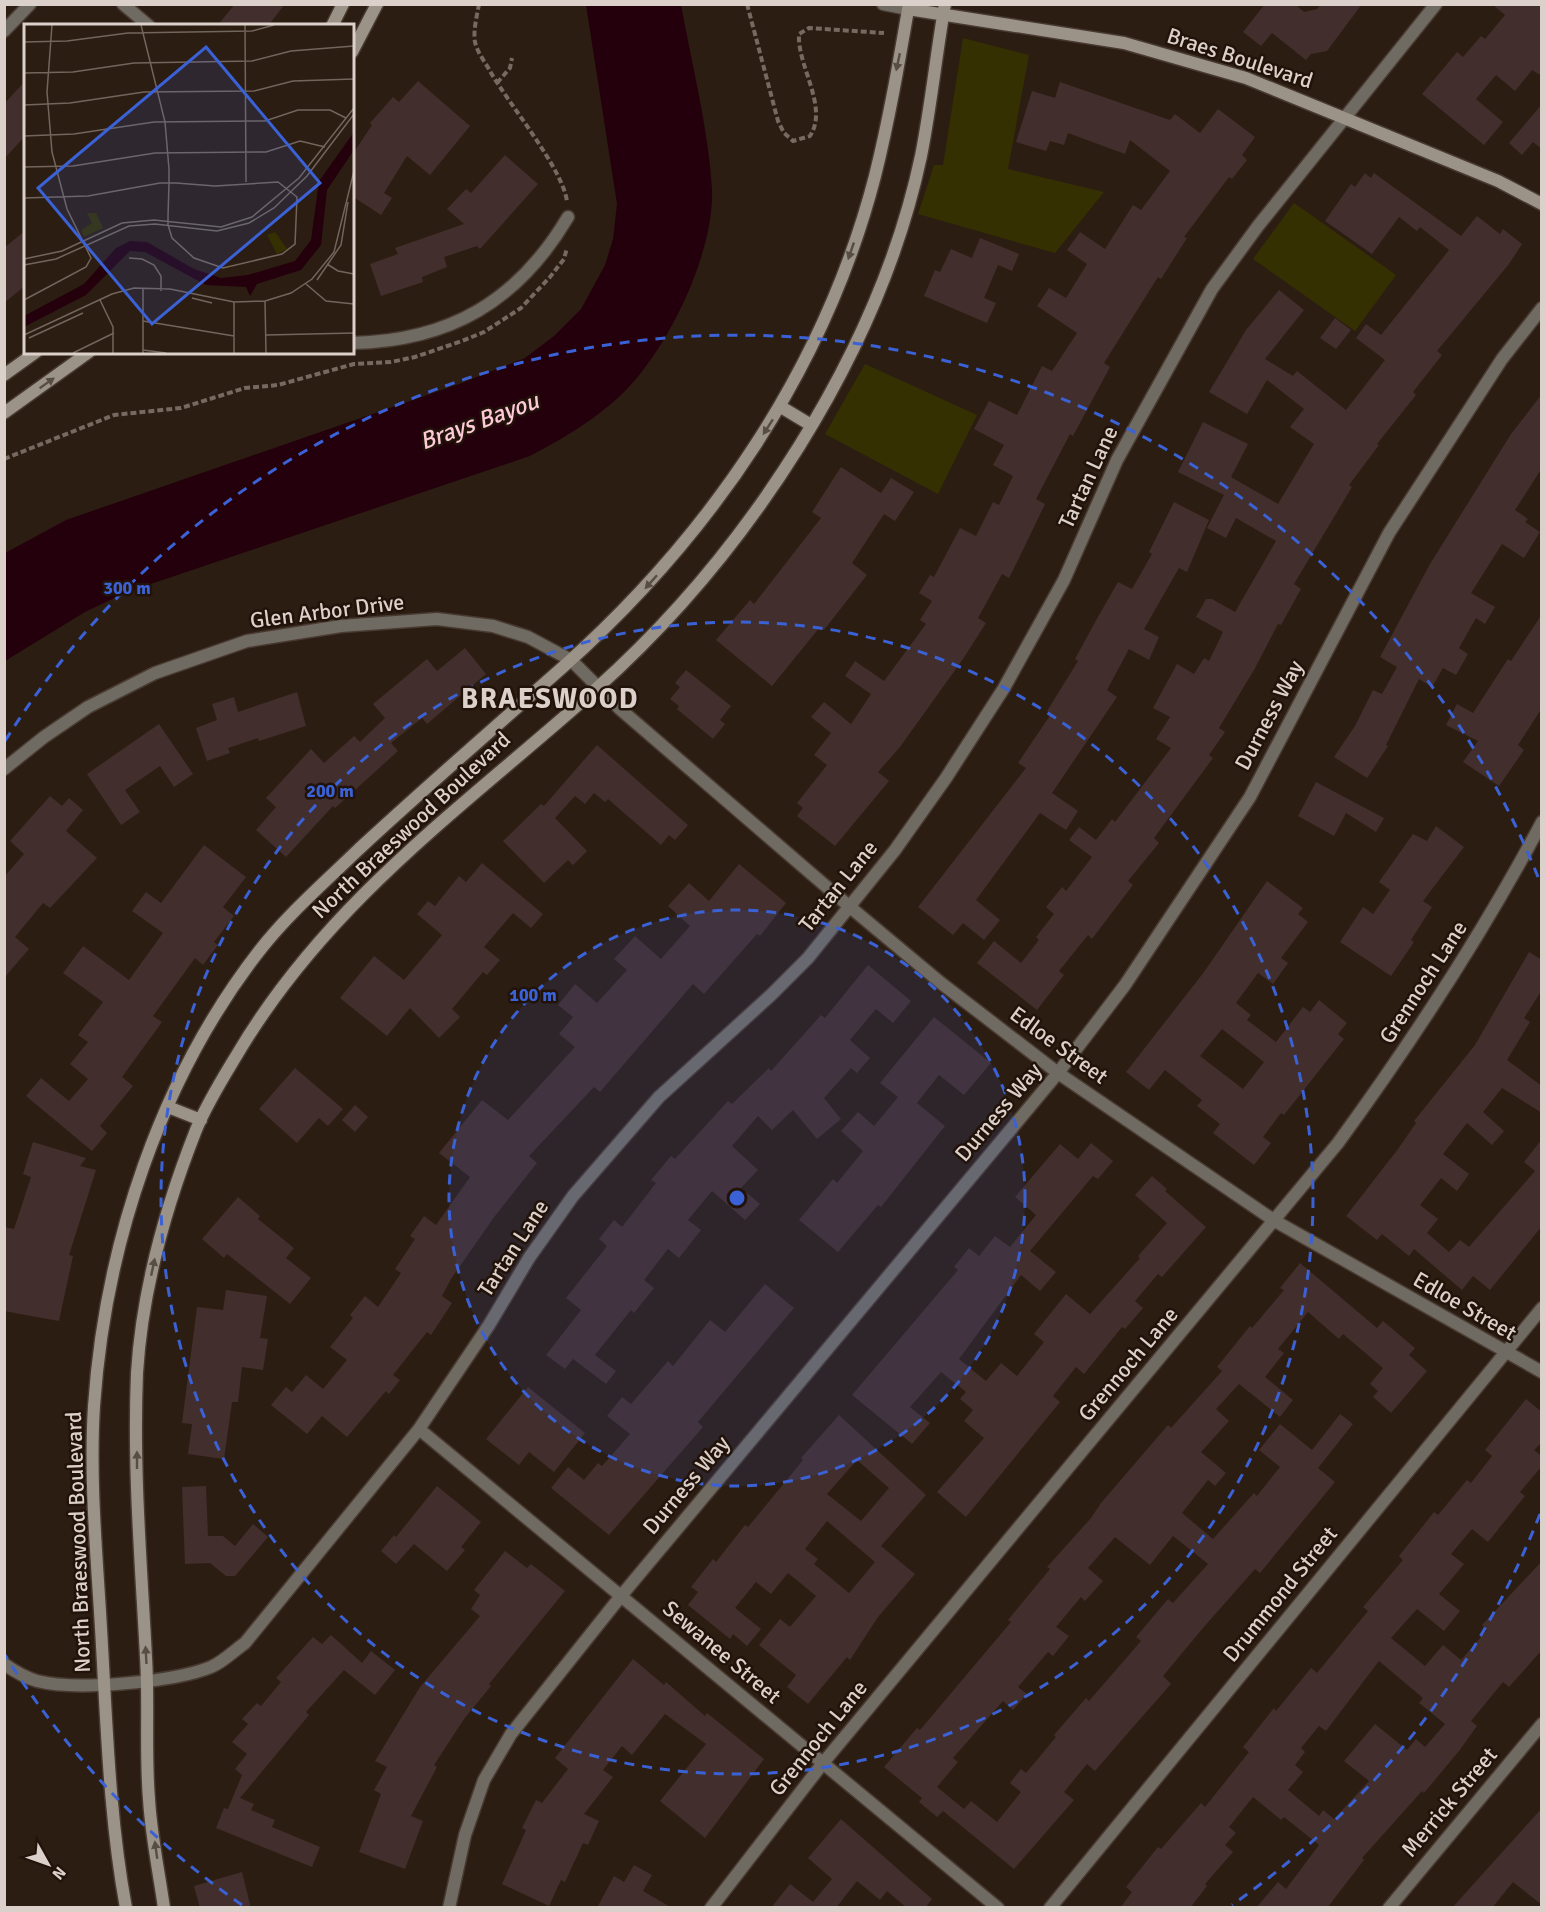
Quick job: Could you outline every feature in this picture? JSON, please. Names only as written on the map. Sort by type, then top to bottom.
[{"type":"main road","points":[[333,24],[343,4]]},
{"type":"main road","points":[[354,48],[377,4]]},
{"type":"main road","name":"Braes Boulevard","points":[[908,7],[944,9],[1124,44],[1246,78],[1498,181],[1542,204]]},
{"type":"main road","name":"North Braeswood Boulevard","points":[[126,1908],[119,1868],[104,1683],[92,1472],[94,1409],[100,1346],[110,1288],[130,1212],[178,1082],[211,1022],[257,954],[292,912],[382,827],[570,660],[650,584],[703,519],[781,407],[816,338],[850,255],[874,176],[908,7]]},
{"type":"main road","name":"North Braeswood Boulevard","points":[[164,1908],[149,1800],[147,1680],[137,1497],[138,1370],[153,1267],[168,1211],[201,1120],[263,1010],[314,945],[390,868],[522,750],[597,688],[684,602],[744,530],[842,372],[868,316],[899,232],[921,157],[944,9]]},
{"type":"main road","points":[[4,375],[33,354]]},
{"type":"main road","points":[[4,413],[87,354]]},
{"type":"main road","points":[[781,407],[811,425]]},
{"type":"main road","points":[[168,1107],[201,1120]]},
{"type":"street","points":[[4,32],[30,4]]},
{"type":"street","points":[[123,4],[147,24]]},
{"type":"street","points":[[883,4],[908,7]]},
{"type":"street","name":"Tartan Lane","points":[[147,1680],[189,1674],[214,1666],[245,1642],[419,1429],[489,1325],[529,1258],[573,1196],[659,1097],[771,995],[807,958],[896,850],[1004,688],[1064,580],[1117,460],[1212,289],[1344,117],[1436,4]]},
{"type":"street","points":[[354,343],[382,342],[456,323],[490,304],[515,286],[533,267],[551,246],[568,217]]},
{"type":"street","name":"Durness Way","points":[[449,1908],[465,1835],[484,1780],[511,1734],[621,1596],[1058,1073],[1125,985],[1244,806],[1389,533],[1502,358],[1542,308]]},
{"type":"street","name":"Glen Arbor Drive","points":[[4,769],[44,737],[88,707],[155,672],[247,641],[294,632],[402,621],[458,620],[494,626],[528,637],[570,660],[597,688]]},
{"type":"street","name":"Edloe Street","points":[[597,688],[941,983],[1058,1073],[1275,1221],[1542,1372]]},
{"type":"street","name":"Grennoch Lane","points":[[711,1908],[824,1763],[1338,1143],[1392,1068],[1491,914],[1542,822]]},
{"type":"street","name":"Drummond Street","points":[[1050,1908],[1542,1308]]},
{"type":"street","name":"Sewanee Street","points":[[419,1429],[998,1908]]},
{"type":"street","points":[[4,1664],[36,1681],[58,1684],[147,1680]]},
{"type":"street","name":"Merrick Street","points":[[1389,1908],[1542,1724]]},
{"type":"path","points":[[4,459],[114,415],[181,408],[245,388],[278,385],[354,364],[391,362],[415,357],[484,332],[521,308],[536,295],[564,260],[570,235],[563,186],[497,83],[476,43],[479,4]]},
{"type":"path","points":[[747,4],[769,90],[784,133],[793,141],[804,140],[813,132],[816,119],[814,102],[798,48],[799,34],[809,28],[884,33]]},
{"type":"path","points":[[497,83],[510,68],[512,58]]},
{"type":"shaded area","points":[[963,38],[1029,55],[1008,169],[1104,192],[1055,253],[918,214],[934,165],[943,165]]},
{"type":"shaded area","points":[[1294,203],[1396,275],[1355,331],[1253,259]]},
{"type":"shaded area","points":[[865,364],[977,415],[938,494],[825,434]]},
{"type":"water","name":"Brays Bayou","points":[[586,5],[681,5],[707,142],[712,188],[711,214],[706,242],[697,271],[671,328],[638,377],[599,414],[530,456],[127,592],[85,612],[5,661],[5,553],[66,520],[459,384],[525,358],[554,336],[581,309],[605,265],[613,239],[617,204]]},
{"type":"building","points":[[235,4],[285,4],[270,24],[219,24]]},
{"type":"building","points":[[1265,4],[1295,4],[1304,12],[1317,9],[1321,4],[1362,4],[1327,51],[1311,54],[1306,60],[1272,33],[1261,46],[1243,32]]},
{"type":"building","points":[[1492,4],[1542,4],[1542,76],[1532,70],[1515,91],[1496,75],[1476,99],[1503,122],[1484,145],[1422,94],[1457,52],[1463,57],[1481,36],[1485,39],[1505,15]]},
{"type":"building","points":[[418,81],[470,126],[430,175],[407,156],[384,193],[392,198],[381,215],[354,197],[354,152],[372,125],[370,123],[393,97],[399,102]]},
{"type":"building","points":[[24,82],[24,137],[4,159],[4,104]]},
{"type":"building","points":[[1060,82],[1170,120],[1175,114],[1200,133],[1218,109],[1255,137],[1242,155],[1247,160],[1232,179],[1229,177],[1184,237],[1187,238],[1161,279],[1158,277],[1104,363],[1110,367],[1073,436],[1070,434],[1036,499],[1045,504],[1019,558],[1009,578],[1002,574],[978,618],[986,623],[900,747],[878,772],[889,781],[835,846],[797,816],[803,808],[797,803],[827,765],[814,755],[831,733],[811,717],[824,702],[851,724],[871,694],[845,676],[855,661],[884,681],[926,624],[920,620],[932,601],[919,593],[930,575],[934,577],[960,528],[976,536],[993,502],[999,505],[1013,476],[993,465],[1004,445],[974,429],[989,401],[1017,415],[1042,366],[1052,371],[1077,333],[1037,306],[1049,288],[1066,298],[1087,264],[1067,250],[1080,232],[1105,249],[1133,205],[1141,210],[1170,171],[1130,140],[1125,154],[1068,133],[1064,145],[1050,141],[1046,151],[1016,142],[1032,91],[1055,98]]},
{"type":"building","points":[[1542,104],[1542,149],[1533,142],[1522,155],[1509,143]]},
{"type":"building","points":[[505,155],[538,184],[480,249],[477,246],[444,257],[447,267],[422,277],[423,282],[381,296],[370,264],[398,254],[395,248],[464,224],[447,209],[466,189],[471,193]]},
{"type":"building","points":[[1365,173],[1371,178],[1374,173],[1461,236],[1477,216],[1500,234],[1503,229],[1522,244],[1509,264],[1437,351],[1442,355],[1413,392],[1416,395],[1377,444],[1379,445],[1349,485],[1352,487],[1294,584],[1301,589],[1281,625],[1278,624],[1254,670],[1219,728],[1225,732],[1209,755],[1213,758],[1154,838],[1159,843],[1128,881],[1133,885],[1092,939],[1088,935],[1059,971],[1064,975],[1037,1010],[977,963],[994,941],[1021,963],[1039,940],[1036,937],[1054,914],[1046,907],[1062,887],[1066,891],[1092,857],[1069,840],[1079,827],[1096,840],[1112,819],[1115,822],[1171,748],[1156,739],[1170,717],[1153,708],[1177,664],[1194,674],[1204,658],[1209,661],[1223,632],[1196,617],[1206,599],[1212,599],[1235,612],[1276,541],[1236,518],[1226,538],[1207,528],[1224,495],[1178,472],[1203,422],[1248,444],[1231,477],[1278,504],[1314,444],[1290,427],[1304,409],[1267,380],[1247,414],[1209,392],[1246,330],[1279,290],[1304,310],[1265,359],[1293,376],[1297,371],[1346,410],[1385,360],[1356,338],[1366,324],[1381,335],[1449,250],[1420,227],[1417,231],[1399,217],[1372,254],[1325,221],[1351,184],[1355,187]]},
{"type":"building","points":[[24,232],[24,287],[4,303],[4,248]]},
{"type":"building","points":[[980,238],[1019,254],[1012,271],[998,265],[984,298],[996,303],[987,323],[924,296],[935,270],[940,272],[951,249],[972,258]]},
{"type":"building","points":[[1335,318],[1351,330],[1336,349],[1320,338]]},
{"type":"building","points":[[1542,394],[1542,468],[1515,510],[1528,519],[1525,522],[1540,532],[1524,558],[1502,544],[1471,593],[1495,607],[1485,624],[1476,618],[1459,648],[1468,654],[1456,675],[1443,668],[1432,687],[1419,679],[1386,745],[1388,746],[1367,778],[1334,757],[1355,726],[1373,690],[1382,694],[1397,667],[1380,657],[1430,564],[1511,434]]},
{"type":"building","points":[[841,467],[881,493],[891,478],[914,492],[895,521],[884,514],[852,563],[867,575],[824,630],[820,627],[772,686],[716,640],[750,600],[754,604],[821,518],[812,512]]},
{"type":"building","points":[[1174,502],[1209,520],[1187,572],[1179,568],[1144,629],[1159,637],[1149,660],[1129,649],[1107,690],[1117,697],[1052,793],[1078,811],[1066,830],[1040,813],[976,900],[1000,920],[984,940],[963,923],[953,935],[918,907],[1026,768],[1018,763],[1051,714],[1047,711],[1078,661],[1075,659],[1099,615],[1118,582],[1132,589],[1152,554],[1149,552]]},
{"type":"building","points":[[1542,614],[1542,708],[1518,745],[1524,750],[1499,786],[1463,762],[1478,741],[1446,725],[1457,704],[1473,713],[1508,659],[1511,661]]},
{"type":"building","points":[[465,648],[486,674],[427,724],[422,718],[391,743],[398,751],[335,808],[333,806],[286,857],[256,830],[276,807],[266,798],[311,749],[324,763],[354,736],[360,742],[385,718],[373,704],[427,659],[437,671]]},
{"type":"building","points":[[686,670],[731,706],[720,720],[725,724],[713,739],[677,709],[679,706],[670,699],[680,687],[675,683]]},
{"type":"building","points":[[297,692],[306,726],[228,748],[230,753],[207,761],[196,728],[217,720],[212,704],[234,697],[238,712]]},
{"type":"building","points":[[159,724],[193,774],[174,787],[160,766],[125,790],[140,812],[121,825],[87,774]]},
{"type":"building","points":[[597,745],[688,825],[675,840],[669,835],[661,845],[608,799],[605,802],[594,793],[585,804],[575,796],[555,818],[587,851],[573,865],[568,860],[544,883],[503,841],[541,804],[544,806]]},
{"type":"building","points":[[1316,782],[1384,818],[1376,832],[1346,813],[1334,836],[1298,816]]},
{"type":"building","points":[[50,796],[62,806],[69,798],[83,810],[66,831],[97,858],[50,908],[43,903],[15,937],[29,949],[4,978],[4,877],[24,854],[10,841]]},
{"type":"building","points":[[1436,826],[1464,847],[1423,901],[1432,907],[1411,940],[1414,942],[1391,976],[1340,942],[1363,907],[1373,914],[1390,890],[1379,882],[1413,834],[1427,841]]},
{"type":"building","points":[[204,845],[246,877],[223,907],[234,916],[214,942],[218,945],[203,965],[195,958],[153,1016],[162,1022],[122,1077],[133,1086],[100,1126],[107,1133],[92,1151],[26,1096],[41,1078],[69,1101],[88,1079],[70,1064],[88,1042],[78,1035],[103,1002],[63,973],[83,946],[129,980],[163,933],[132,911],[146,892],[161,903]]},
{"type":"building","points":[[482,863],[543,914],[531,928],[513,913],[484,947],[500,960],[487,975],[483,972],[452,1009],[460,1017],[439,1038],[410,1008],[387,1036],[340,998],[374,956],[404,980],[442,935],[417,914],[428,901],[435,906],[459,876],[466,882]]},
{"type":"building","points":[[739,864],[786,903],[760,936],[757,934],[704,994],[693,984],[600,1092],[594,1087],[529,1156],[537,1163],[495,1216],[451,1279],[442,1296],[452,1303],[431,1335],[427,1332],[393,1375],[400,1380],[389,1394],[386,1391],[347,1437],[322,1416],[307,1434],[271,1405],[286,1387],[292,1392],[306,1375],[323,1389],[347,1360],[330,1347],[353,1318],[350,1315],[365,1296],[378,1307],[401,1273],[395,1269],[415,1239],[410,1236],[424,1216],[436,1225],[470,1177],[439,1153],[482,1100],[508,1120],[575,1047],[559,1034],[573,1017],[558,1005],[575,984],[597,1003],[627,970],[614,959],[635,936],[661,959],[690,926],[668,906],[689,883],[709,901]]},
{"type":"building","points":[[1267,881],[1303,908],[1298,914],[1308,922],[1281,958],[1288,963],[1273,984],[1258,973],[1236,1003],[1251,1015],[1247,1020],[1276,1042],[1303,1007],[1310,1012],[1319,1000],[1347,1023],[1338,1034],[1344,1039],[1284,1115],[1281,1113],[1263,1137],[1271,1143],[1254,1165],[1213,1133],[1220,1124],[1197,1106],[1202,1100],[1165,1070],[1149,1090],[1126,1072],[1204,972]],"holes":[[[1222,1029],[1264,1062],[1243,1089],[1200,1056]]]},
{"type":"building","points":[[1529,952],[1542,960],[1542,990],[1524,1018],[1530,1022],[1507,1060],[1542,1086],[1542,1113],[1502,1088],[1483,1112],[1504,1131],[1492,1145],[1467,1123],[1443,1154],[1469,1174],[1457,1191],[1441,1178],[1420,1205],[1438,1219],[1427,1233],[1449,1252],[1460,1240],[1469,1247],[1535,1171],[1524,1162],[1542,1139],[1542,1226],[1490,1290],[1473,1276],[1462,1290],[1414,1249],[1409,1256],[1382,1234],[1377,1240],[1346,1216],[1398,1149],[1416,1123],[1414,1121],[1475,1045]]},
{"type":"building","points":[[868,965],[911,1001],[893,1023],[876,1009],[850,1040],[870,1058],[857,1073],[851,1068],[824,1098],[841,1119],[817,1139],[793,1110],[772,1130],[758,1116],[732,1146],[758,1170],[741,1188],[760,1204],[745,1220],[712,1191],[688,1220],[701,1230],[679,1258],[668,1249],[644,1280],[654,1288],[634,1313],[631,1310],[595,1355],[616,1371],[606,1384],[573,1359],[565,1369],[546,1355],[581,1310],[566,1298],[607,1246],[599,1239],[614,1220],[622,1227],[656,1183],[651,1180],[671,1156],[675,1159],[728,1101],[732,1104],[769,1068],[771,1071],[821,1015],[825,1018]]},
{"type":"building","points":[[934,1017],[991,1063],[964,1095],[939,1075],[917,1103],[945,1126],[881,1207],[878,1205],[838,1252],[799,1220],[833,1179],[837,1183],[863,1151],[841,1131],[858,1112],[874,1126],[898,1097],[880,1083]]},
{"type":"building","points":[[295,1068],[343,1109],[328,1126],[319,1118],[297,1143],[259,1109]]},
{"type":"building","points":[[355,1105],[368,1117],[355,1132],[342,1120]]},
{"type":"building","points":[[33,1142],[86,1158],[80,1166],[96,1170],[69,1255],[73,1256],[59,1321],[4,1311],[4,1227],[14,1229],[31,1177],[23,1174]]},
{"type":"building","points":[[1091,1143],[1113,1161],[1098,1179],[1093,1176],[1030,1251],[1056,1272],[1040,1291],[1021,1275],[959,1359],[986,1381],[1001,1363],[1017,1376],[1044,1342],[1034,1334],[1066,1294],[1090,1314],[1140,1258],[1138,1256],[1167,1223],[1135,1195],[1152,1176],[1167,1189],[1165,1191],[1206,1227],[1162,1277],[1158,1274],[1135,1301],[1143,1308],[1125,1329],[1122,1327],[1084,1374],[1076,1367],[1053,1396],[1060,1402],[966,1517],[937,1492],[984,1438],[964,1421],[973,1410],[960,1399],[966,1392],[941,1372],[910,1407],[930,1423],[912,1444],[852,1395],[958,1270],[954,1267],[969,1248],[979,1256],[995,1236],[1010,1247],[1036,1215],[1015,1197],[1060,1144],[1078,1159]]},
{"type":"building","points":[[238,1197],[260,1216],[258,1219],[294,1248],[286,1258],[311,1278],[290,1304],[227,1254],[224,1258],[202,1239]]},
{"type":"building","points":[[1300,1263],[1377,1328],[1383,1321],[1415,1348],[1409,1355],[1427,1371],[1391,1413],[1373,1397],[1378,1391],[1370,1384],[1383,1368],[1343,1334],[1339,1339],[1308,1312],[1278,1349],[1284,1353],[1265,1377],[1293,1400],[1280,1417],[1239,1384],[1216,1409],[1229,1421],[1201,1452],[1226,1473],[1215,1486],[1208,1480],[1182,1513],[1213,1539],[1254,1493],[1257,1496],[1280,1467],[1259,1450],[1280,1424],[1312,1450],[1340,1414],[1353,1424],[1318,1468],[1335,1482],[1260,1573],[1255,1569],[1163,1676],[1171,1684],[1095,1771],[1087,1764],[1064,1792],[1074,1800],[1014,1869],[943,1811],[937,1817],[919,1802],[922,1798],[884,1767],[917,1728],[920,1730],[1011,1622],[1008,1620],[1050,1569],[1047,1567],[1091,1518],[1101,1503],[1168,1425],[1171,1428],[1222,1371],[1217,1367],[1250,1326],[1252,1328],[1284,1290],[1280,1288]],"holes":[[[1173,1536],[1208,1564],[1173,1603],[1168,1599],[1136,1637],[1141,1641],[1089,1701],[1086,1698],[1054,1735],[1056,1737],[1026,1773],[1021,1769],[1010,1783],[1021,1792],[997,1822],[971,1801],[964,1809],[937,1787],[958,1762],[953,1758],[1003,1701],[1013,1710],[1027,1694],[1018,1687],[1048,1652],[1053,1656],[1069,1636],[1056,1627],[1081,1597],[1085,1601],[1103,1581],[1088,1568],[1115,1537],[1150,1565]]]},
{"type":"building","points":[[765,1284],[794,1308],[698,1422],[703,1427],[609,1535],[551,1488],[568,1467],[584,1480],[598,1463],[602,1466],[630,1434],[607,1416],[622,1397],[631,1404],[668,1361],[673,1366],[710,1320],[725,1332]]},
{"type":"building","points":[[226,1290],[267,1296],[260,1338],[268,1339],[263,1370],[242,1367],[238,1402],[232,1402],[224,1459],[188,1454],[192,1424],[182,1423],[197,1307],[223,1310]]},
{"type":"building","points":[[528,1387],[585,1433],[554,1472],[529,1452],[519,1465],[486,1439]]},
{"type":"building","points":[[1526,1399],[1542,1412],[1542,1442],[1534,1450],[1542,1456],[1542,1466],[1520,1492],[1525,1496],[1488,1542],[1472,1529],[1451,1554],[1464,1564],[1439,1594],[1460,1611],[1444,1631],[1417,1609],[1391,1638],[1425,1666],[1443,1645],[1461,1660],[1487,1630],[1482,1625],[1542,1561],[1542,1650],[1509,1687],[1503,1682],[1471,1721],[1477,1726],[1459,1751],[1424,1793],[1422,1791],[1362,1858],[1364,1860],[1327,1908],[1256,1908],[1278,1882],[1286,1889],[1319,1845],[1284,1817],[1281,1820],[1253,1797],[1229,1827],[1236,1833],[1225,1845],[1233,1852],[1205,1884],[1207,1886],[1190,1908],[1120,1908],[1132,1892],[1126,1887],[1158,1847],[1161,1849],[1201,1803],[1205,1807],[1249,1752],[1243,1747],[1274,1708],[1276,1711],[1311,1668],[1317,1673],[1368,1611],[1363,1607],[1403,1560],[1399,1556],[1434,1512],[1438,1515],[1467,1480],[1471,1483],[1492,1456],[1485,1450]],"holes":[[[1379,1661],[1423,1698],[1419,1703],[1445,1724],[1425,1747],[1416,1739],[1407,1750],[1375,1724],[1344,1761],[1369,1781],[1334,1819],[1323,1810],[1319,1816],[1288,1790],[1303,1772],[1295,1765],[1305,1752],[1301,1748],[1319,1726],[1326,1731]]]},
{"type":"building","points":[[839,1415],[926,1495],[881,1546],[915,1574],[878,1617],[850,1660],[847,1657],[808,1704],[787,1687],[796,1675],[759,1645],[780,1619],[790,1627],[816,1596],[788,1573],[771,1594],[756,1582],[735,1608],[761,1629],[747,1646],[733,1634],[730,1639],[688,1605],[698,1592],[691,1587],[713,1559],[716,1562],[745,1525],[748,1527],[803,1460],[801,1458]],"holes":[[[857,1460],[889,1488],[861,1521],[827,1494]],[[827,1521],[875,1562],[849,1593],[814,1564],[818,1559],[805,1549]]]},
{"type":"building","points":[[206,1486],[208,1536],[223,1536],[235,1546],[253,1524],[268,1537],[235,1576],[226,1576],[210,1563],[185,1564],[182,1487]]},
{"type":"building","points":[[437,1486],[481,1522],[461,1547],[465,1550],[447,1571],[414,1544],[396,1564],[381,1551],[394,1535],[396,1537]]},
{"type":"building","points":[[505,1551],[527,1568],[531,1564],[565,1591],[489,1684],[491,1686],[464,1719],[434,1765],[437,1767],[411,1816],[423,1821],[405,1869],[359,1852],[381,1794],[374,1790],[387,1767],[375,1761],[420,1687],[480,1616],[471,1609],[480,1595],[474,1590]]},
{"type":"building","points":[[331,1635],[362,1663],[371,1651],[395,1670],[375,1695],[344,1670],[306,1712],[309,1715],[240,1798],[254,1804],[251,1810],[275,1820],[272,1827],[320,1847],[312,1867],[216,1828],[224,1808],[228,1809],[242,1775],[235,1769],[247,1754],[232,1742],[248,1724],[242,1719],[257,1703],[261,1706],[281,1682],[276,1678],[313,1637],[322,1644]]},
{"type":"building","points":[[633,1659],[664,1685],[666,1682],[705,1716],[707,1713],[764,1759],[705,1838],[660,1801],[706,1744],[665,1714],[632,1755],[622,1746],[603,1770],[613,1777],[584,1814],[599,1821],[588,1845],[583,1843],[565,1882],[561,1880],[549,1906],[502,1884],[526,1830],[522,1828],[536,1800],[542,1803],[568,1769],[555,1758]]},
{"type":"building","points":[[1542,1808],[1542,1905],[1513,1882],[1492,1908],[1452,1908]]},
{"type":"building","points":[[841,1819],[932,1899],[925,1908],[907,1908],[887,1891],[880,1900],[857,1881],[836,1908],[771,1908],[790,1884],[813,1902],[832,1879],[808,1858]]},
{"type":"building","points":[[634,1865],[652,1875],[643,1891],[672,1908],[597,1908],[614,1876],[624,1882]]},
{"type":"building","points":[[242,1872],[251,1908],[200,1908],[194,1886]]},
{"type":"district","name":"BRAESWOOD","points":[[550,699]]}]
